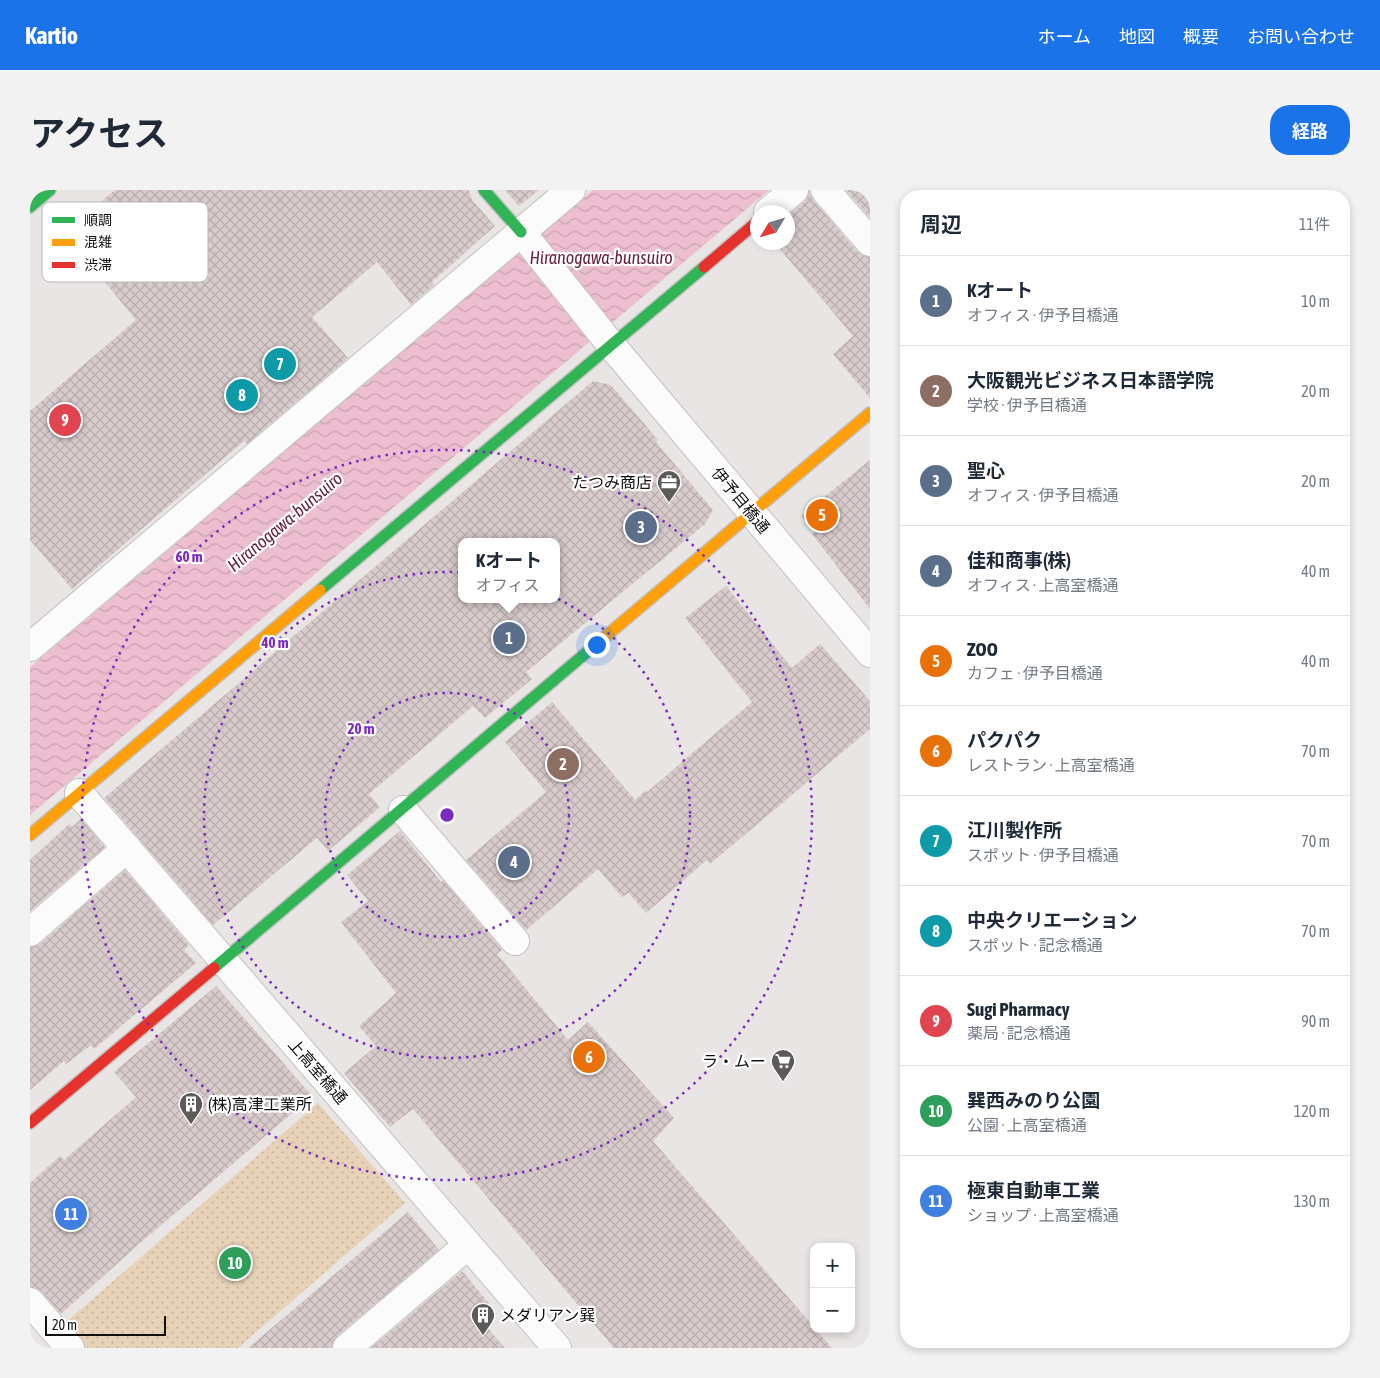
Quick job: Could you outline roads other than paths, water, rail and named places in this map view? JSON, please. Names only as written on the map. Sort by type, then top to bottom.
[{"type":"street","points":[[30,207],[50,190]]},
{"type":"street","points":[[484,190],[521,232]]},
{"type":"street","points":[[30,647],[571,190]]},
{"type":"street","points":[[776,205],[794,190]]},
{"type":"street","points":[[825,190],[870,242]]},
{"type":"street","points":[[30,835],[750,228]]},
{"type":"street","name":"伊予目橋通","points":[[521,232],[612,346],[870,652]]},
{"type":"street","points":[[30,1123],[403,810],[870,413]]},
{"type":"street","name":"上高室橋通","points":[[79,793],[557,1348]]},
{"type":"street","points":[[403,810],[515,941]]},
{"type":"street","points":[[30,932],[127,848]]},
{"type":"street","points":[[347,1348],[468,1245]]},
{"type":"street","points":[[30,1302],[70,1348]]},
{"type":"water","name":"Hiranogawa-bunsuiro","points":[[593,190],[769,190],[30,815],[30,667]]},
{"type":"place","name":"江川製作所","points":[[280,364]]},
{"type":"place","name":"中央クリエーション","points":[[242,395]]},
{"type":"place","name":"Sugi Pharmacy","points":[[65,420]]},
{"type":"place","name":"たつみ商店","points":[[669,503]]},
{"type":"place","name":"ZOO","points":[[822,515]]},
{"type":"place","name":"聖心","points":[[641,527]]},
{"type":"place","name":"Kオート","points":[[509,638]]},
{"type":"place","name":"大阪観光ビジネス日本語学院","points":[[563,764]]},
{"type":"place","name":"佳和商事(株)","points":[[514,862]]},
{"type":"place","name":"パクパク","points":[[589,1057]]},
{"type":"place","name":"ラ・ムー","points":[[783,1082]]},
{"type":"place","name":"(株)高津工業所","points":[[191,1125]]},
{"type":"place","name":"極東自動車工業","points":[[71,1214]]},
{"type":"place","name":"巽西みのり公園","points":[[235,1263]]},
{"type":"place","name":"メダリアン巽","points":[[483,1336]]}]
